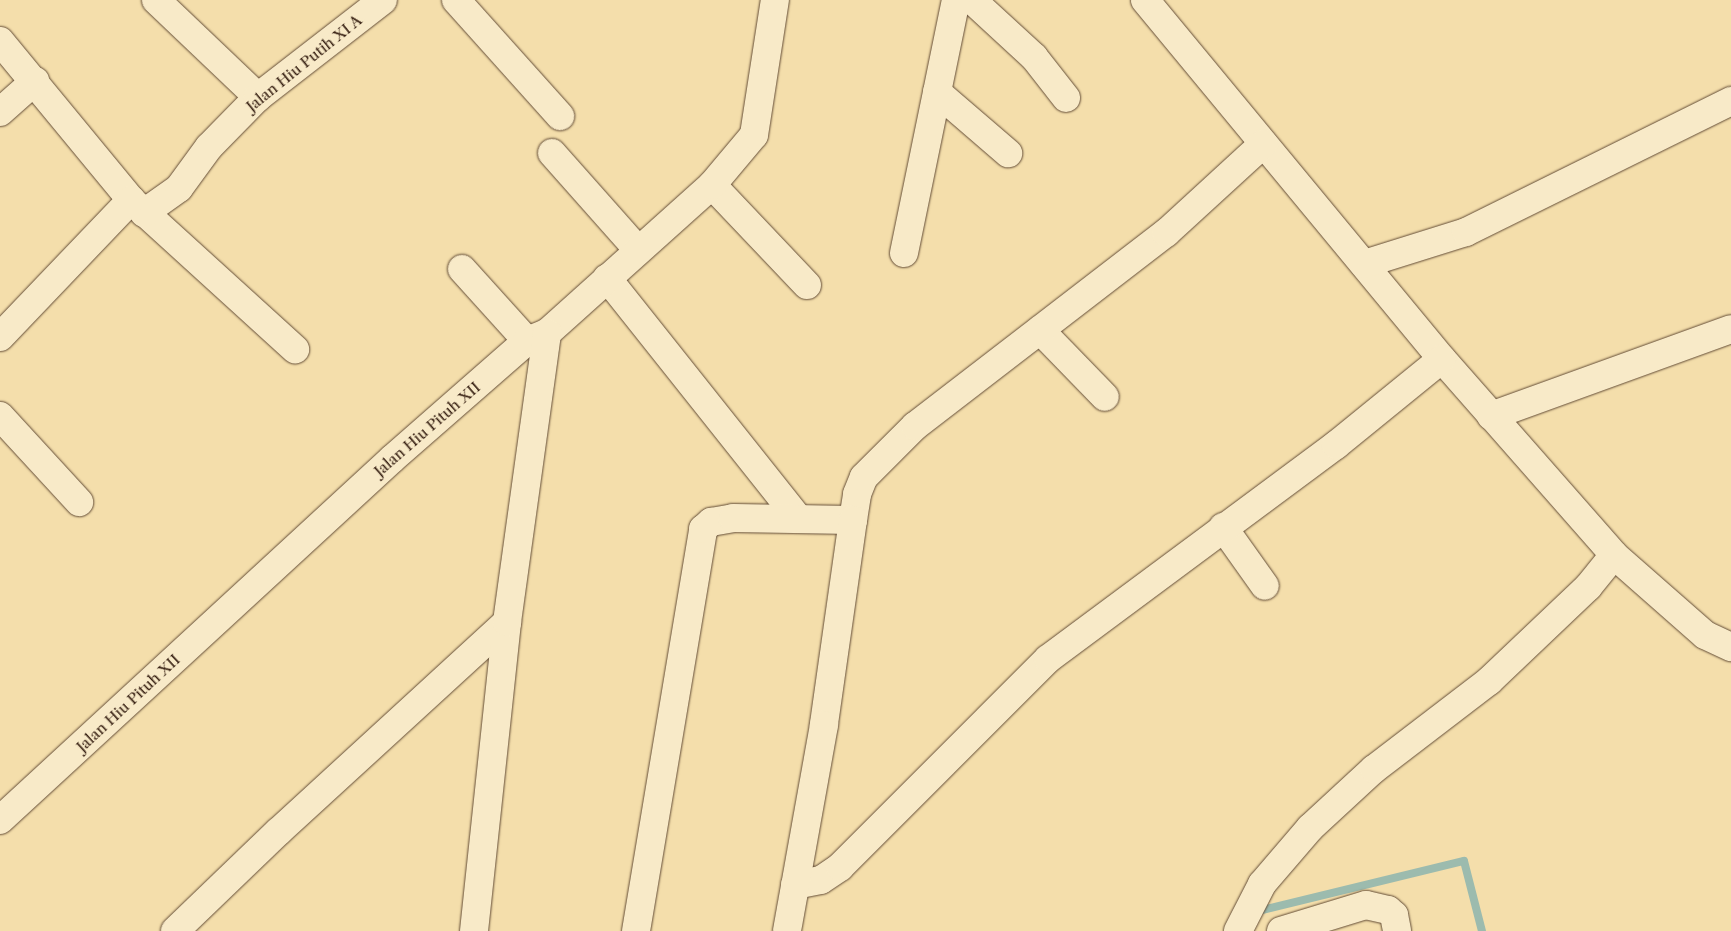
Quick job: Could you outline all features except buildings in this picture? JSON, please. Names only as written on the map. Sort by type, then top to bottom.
[{"type":"street","points":[[156,0],[258,97]]},
{"type":"street","points":[[456,0],[560,116]]},
{"type":"street","name":"Jalan Hiu Pituh XII","points":[[0,820],[392,459],[607,278],[712,185],[754,135],[776,0]]},
{"type":"street","points":[[904,253],[956,0]]},
{"type":"street","points":[[972,0],[1034,57],[1066,98]]},
{"type":"street","points":[[1145,0],[1442,359],[1614,555],[1705,635],[1731,647]]},
{"type":"street","name":"Jalan Hiu Putih XI A","points":[[0,337],[138,207],[179,188],[209,147],[258,97],[364,5]]},
{"type":"street","points":[[0,41],[36,81],[138,207],[295,349]]},
{"type":"street","points":[[0,112],[36,81]]},
{"type":"street","points":[[937,92],[1008,153]]},
{"type":"street","points":[[1364,264],[1466,232],[1731,101]]},
{"type":"street","points":[[787,931],[824,725],[857,494],[864,477],[915,426],[1166,233],[1263,144]]},
{"type":"street","points":[[552,153],[638,250]]},
{"type":"street","points":[[712,185],[807,285]]},
{"type":"street","points":[[462,269],[537,337],[474,931]]},
{"type":"street","points":[[607,278],[798,518]]},
{"type":"street","points":[[1491,416],[1731,329]]},
{"type":"street","points":[[1040,330],[1105,397]]},
{"type":"street","points":[[795,885],[821,880],[840,867],[1048,659],[1223,527],[1336,445],[1442,359]]},
{"type":"street","points":[[0,416],[79,502]]},
{"type":"street","points":[[636,931],[703,529],[722,518],[853,520]]},
{"type":"street","points":[[1223,527],[1264,586]]},
{"type":"street","points":[[1238,931],[1262,884],[1310,828],[1374,769],[1489,681],[1588,587],[1614,555]]},
{"type":"street","points":[[175,931],[278,832],[507,622]]},
{"type":"street","points":[[1281,931],[1366,905],[1393,920]]},
{"type":"waterway","points":[[1254,912],[1464,861],[1482,931]]}]
